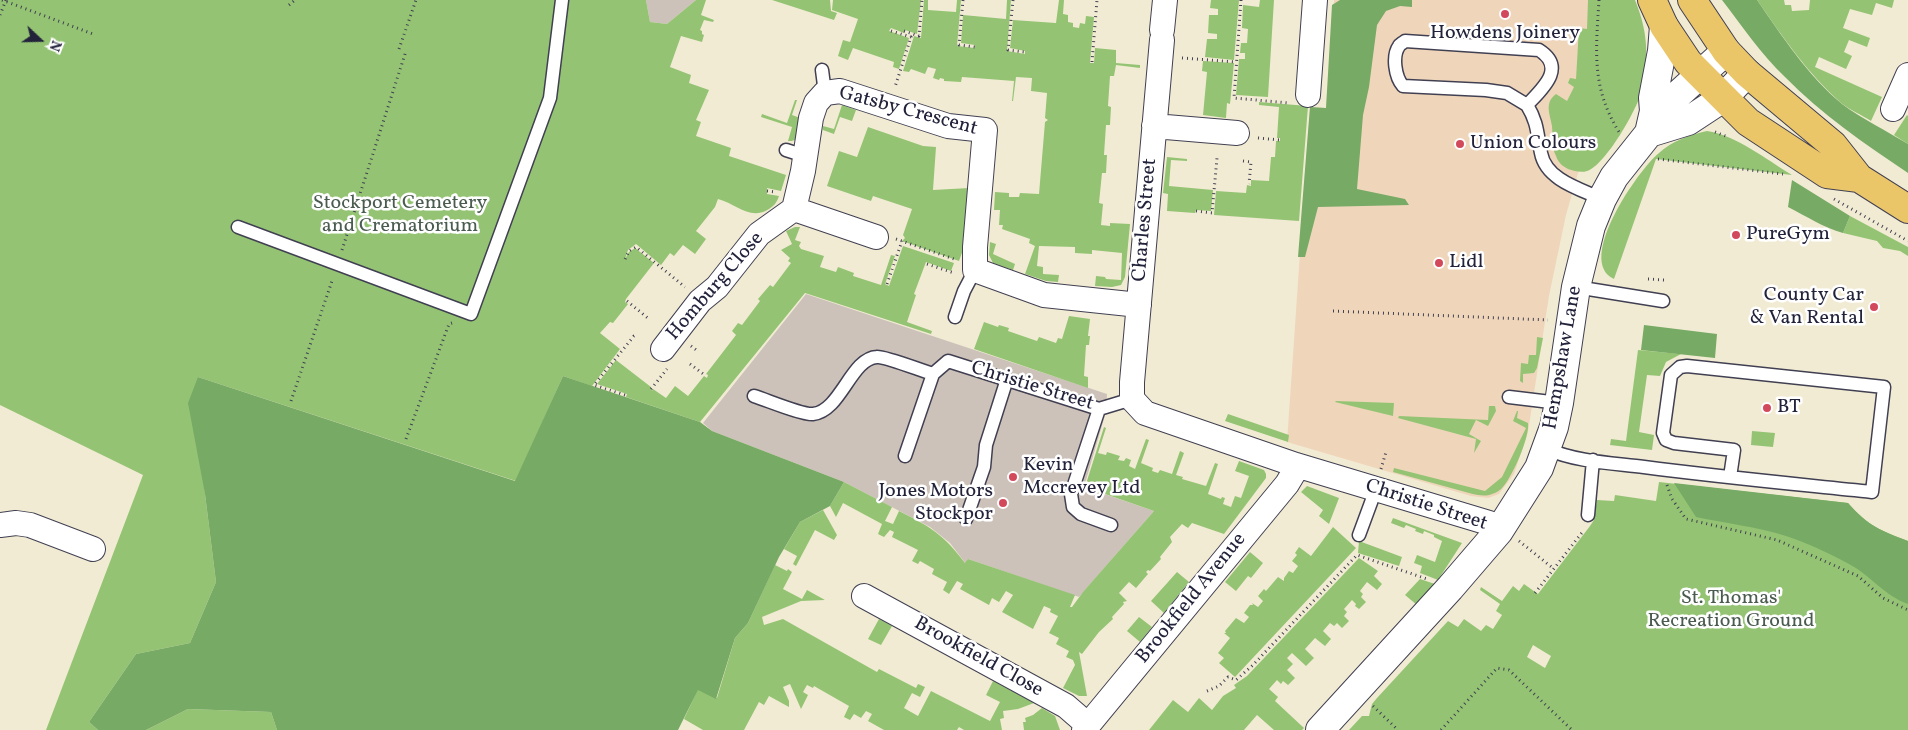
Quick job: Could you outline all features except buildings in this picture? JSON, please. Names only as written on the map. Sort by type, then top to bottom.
[{"type":"main road","points":[[1652,0],[1664,26],[1688,62],[1748,122],[1826,174],[1859,178]]},
{"type":"main road","points":[[1692,0],[1726,51],[1747,73],[1833,145],[1859,178],[1908,210]]},
{"type":"street","name":"Charles Street","points":[[1132,399],[1154,126],[1166,43],[1165,0]]},
{"type":"street","points":[[1301,99],[1315,0]]},
{"type":"street","points":[[1652,134],[1653,98],[1662,51],[1664,26]]},
{"type":"street","points":[[1652,134],[1672,100],[1726,51]]},
{"type":"street","points":[[1652,134],[1688,120],[1723,98],[1747,73]]},
{"type":"street","name":"Gatsby Crescent","points":[[794,209],[796,153],[816,103],[825,93],[840,91],[948,126],[985,130],[968,269]]},
{"type":"street","points":[[1154,126],[1245,135]]},
{"type":"street","name":"Hempshaw Lane","points":[[1320,730],[1450,588],[1508,535],[1547,449],[1559,403],[1576,288],[1591,226],[1602,199],[1614,177],[1652,134]]},
{"type":"street","points":[[794,209],[876,237]]},
{"type":"street","name":"Homburg Close","points":[[667,356],[702,300],[717,287],[759,234],[794,209]]},
{"type":"street","points":[[968,269],[1044,295],[1139,305]]},
{"type":"street","name":"Christie Street","points":[[1132,399],[1145,413],[1296,465],[1489,523],[1508,535]]},
{"type":"street","name":"Brookfield Avenue","points":[[1086,728],[1287,484],[1294,474],[1296,465]]},
{"type":"street","points":[[0,525],[16,523],[30,525],[59,546],[93,549]]},
{"type":"street","name":"Brookfield Close","points":[[864,596],[1066,706],[1086,728]]},
{"type":"lane","points":[[238,227],[470,314],[550,98],[562,0]]},
{"type":"lane","points":[[1526,105],[1545,86],[1551,72],[1551,63],[1546,55],[1538,50],[1405,41],[1398,47],[1396,70],[1403,86],[1486,90],[1507,93],[1526,105],[1533,115],[1539,131],[1540,151],[1546,166],[1563,181],[1602,199]]},
{"type":"lane","points":[[822,70],[825,93]]},
{"type":"lane","points":[[955,317],[964,291],[968,269]]},
{"type":"lane","points":[[1576,288],[1662,301]]},
{"type":"lane","points":[[754,396],[811,414],[821,412],[866,360],[878,356],[932,374],[905,456]]},
{"type":"lane","name":"Christie Street","points":[[932,374],[948,361],[1098,409],[1132,399]]},
{"type":"lane","points":[[1547,449],[1560,455],[1662,470],[1872,492],[1884,387],[1688,366],[1675,369],[1670,374],[1663,433],[1666,440],[1674,443],[1734,450],[1730,477]]},
{"type":"lane","points":[[966,519],[984,467],[986,445],[1007,379]]},
{"type":"lane","points":[[1509,397],[1559,403]]},
{"type":"lane","points":[[1098,409],[1071,494],[1073,507],[1081,514],[1111,525]]},
{"type":"lane","points":[[1588,515],[1593,460]]},
{"type":"lane","points":[[1359,535],[1376,489]]},
{"type":"path","points":[[0,15],[4,0],[93,34]]},
{"type":"path","points":[[289,5],[295,0]]},
{"type":"path","points":[[399,49],[416,0]]},
{"type":"path","points":[[904,31],[919,36],[922,0]]},
{"type":"path","points":[[963,0],[959,45],[976,47]]},
{"type":"path","points":[[1013,0],[1008,50],[1024,52]]},
{"type":"path","points":[[1092,62],[1097,0]]},
{"type":"path","points":[[1242,0],[1234,98],[1301,99]]},
{"type":"path","points":[[1599,0],[1596,69],[1605,103],[1620,133]]},
{"type":"path","points":[[888,106],[911,37],[891,30]]},
{"type":"path","points":[[1166,43],[1236,62]]},
{"type":"path","points":[[291,401],[406,51]]},
{"type":"path","points":[[1652,134],[1792,175]]},
{"type":"path","points":[[1245,135],[1280,140]]},
{"type":"path","points":[[1196,211],[1212,213],[1217,158]]},
{"type":"path","points":[[1243,161],[1251,162],[1249,184]]},
{"type":"path","points":[[876,237],[884,235],[902,241],[959,261],[968,269]]},
{"type":"path","points":[[888,284],[902,241]]},
{"type":"path","points":[[625,259],[629,251],[636,247],[702,300]]},
{"type":"path","points":[[927,264],[968,269]]},
{"type":"path","points":[[1648,279],[1664,280]]},
{"type":"path","points":[[627,302],[649,319]]},
{"type":"path","points":[[1333,311],[1551,320]]},
{"type":"path","points":[[406,438],[448,324],[470,314]]},
{"type":"path","points":[[625,394],[594,385],[634,336],[637,335]]},
{"type":"path","points":[[652,389],[667,356]]},
{"type":"path","points":[[690,364],[706,376]]},
{"type":"path","points":[[1382,466],[1386,452]]},
{"type":"path","points":[[1662,470],[1672,499],[1686,519],[1777,540],[1858,576],[1883,598],[1908,610]]},
{"type":"path","points":[[1535,593],[1587,525],[1588,515]]},
{"type":"path","points":[[1508,535],[1554,569]]},
{"type":"path","points":[[1207,690],[1218,686],[1228,678],[1236,680],[1357,555],[1430,580]]},
{"type":"path","points":[[1441,730],[1497,668],[1509,670],[1572,730]]},
{"type":"path","points":[[1372,704],[1398,730]]},
{"type":"shaded area","points":[[646,0],[696,0],[667,24],[650,22]]},
{"type":"shaded area","points":[[1334,0],[1591,0],[1612,131],[1578,173],[1566,215],[1549,296],[1528,432],[1514,474],[1499,494],[1488,498],[1471,496],[1287,442],[1310,107],[1326,108]]},
{"type":"shaded area","points":[[806,294],[1107,394],[1106,412],[1084,487],[1154,511],[1079,597],[968,559],[966,564],[950,543],[930,527],[844,482],[712,431],[703,423]]},
{"type":"green space","name":"Stockport Cemetery and Crematorium","points":[[0,0],[646,0],[650,22],[667,24],[696,0],[706,0],[701,15],[714,20],[713,22],[704,20],[700,30],[704,35],[702,42],[681,36],[670,67],[691,75],[689,83],[709,90],[696,120],[701,122],[696,136],[731,148],[729,156],[786,175],[781,191],[767,188],[767,194],[779,196],[772,207],[762,212],[750,212],[718,199],[715,207],[696,231],[706,239],[695,254],[683,245],[674,256],[670,253],[661,265],[636,244],[628,250],[625,259],[629,252],[635,248],[654,263],[626,299],[625,302],[628,304],[613,323],[610,322],[600,333],[620,349],[592,386],[563,376],[516,481],[198,377],[205,494],[216,582],[190,643],[136,654],[89,722],[98,730],[46,730],[143,475],[0,405]]},
{"type":"green space","points":[[772,0],[830,0],[831,11],[837,13],[834,20]]},
{"type":"green space","points":[[833,0],[921,0],[917,34],[905,30],[904,33],[891,28],[889,31],[909,38],[899,69],[893,67],[894,62],[853,48],[848,60],[838,56],[843,40],[850,42],[858,19],[832,10]]},
{"type":"green space","points":[[924,0],[928,0],[928,10],[956,12],[957,0],[961,0],[957,46],[975,48],[975,45],[961,43],[963,15],[1006,19],[1007,0],[1011,0],[1007,51],[1025,54],[1025,51],[1010,48],[1013,20],[1056,23],[1059,0],[1064,0],[1063,14],[1068,15],[1068,22],[1073,23],[1073,27],[1079,28],[1080,23],[1085,24],[1086,16],[1094,17],[1090,63],[1094,63],[1095,48],[1116,50],[1116,63],[1140,65],[1140,68],[1116,65],[1114,76],[1110,76],[1108,106],[1111,107],[1110,125],[1106,125],[1104,155],[1107,155],[1106,173],[1102,173],[1099,203],[1103,204],[1101,225],[1110,226],[1110,223],[1130,224],[1125,277],[1121,285],[1112,287],[1095,286],[1096,276],[1121,280],[1122,253],[1092,250],[1092,254],[1075,253],[1075,247],[1039,246],[1037,266],[1043,267],[1043,274],[1059,275],[1058,282],[1046,281],[1025,274],[1035,246],[1029,243],[1030,239],[1002,229],[1003,225],[999,225],[1000,210],[994,210],[995,192],[1009,193],[1009,197],[1019,197],[1020,193],[1039,194],[1045,122],[1048,120],[1045,118],[1047,93],[1031,91],[1032,78],[1016,77],[1012,101],[1014,81],[962,77],[961,82],[944,81],[944,79],[933,78],[936,69],[928,67],[925,74],[911,69],[909,72],[903,71],[914,36],[921,38]]},
{"type":"green space","points":[[1211,0],[1239,0],[1234,60],[1205,57],[1207,39],[1217,39],[1217,34],[1208,33],[1209,15],[1218,15],[1218,9],[1210,8]]},
{"type":"green space","points":[[1260,0],[1274,0],[1268,97],[1236,95],[1239,59],[1245,59],[1245,53],[1240,53],[1241,43],[1247,43],[1248,29],[1242,28],[1243,5],[1259,7]]},
{"type":"green space","points":[[1340,0],[1412,0],[1412,7],[1400,6],[1386,11],[1377,25],[1369,87],[1363,115],[1357,189],[1405,199],[1409,205],[1318,207],[1305,257],[1298,257],[1310,107],[1326,108],[1332,5]]},
{"type":"green space","points":[[1588,0],[1635,0],[1645,34],[1646,66],[1639,98],[1620,135],[1603,159],[1587,171],[1580,172],[1560,164],[1554,152],[1549,105],[1552,97],[1556,94],[1567,101],[1574,87],[1568,83],[1570,78],[1576,79],[1579,28],[1587,29]]},
{"type":"green space","points":[[1722,0],[1757,0],[1796,55],[1830,93],[1842,104],[1866,120],[1908,144],[1908,173],[1844,128],[1799,91],[1768,59]]},
{"type":"green space","points":[[1757,0],[1784,0],[1785,5],[1791,5],[1792,11],[1809,10],[1810,0],[1894,0],[1892,8],[1876,3],[1872,15],[1850,9],[1843,28],[1870,38],[1867,47],[1849,40],[1844,52],[1852,56],[1846,69],[1819,57],[1815,67],[1882,97],[1871,121],[1841,103],[1817,80]]},
{"type":"green space","points":[[1203,61],[1234,63],[1230,104],[1227,103],[1226,118],[1203,115],[1207,72],[1202,71]]},
{"type":"green space","points":[[795,100],[797,100],[792,115],[803,119],[802,127],[796,140],[788,141],[792,127],[761,117],[762,114],[787,123]]},
{"type":"green space","points":[[1259,102],[1308,106],[1299,221],[1214,215],[1216,191],[1246,193],[1247,185],[1251,186],[1251,180],[1269,181],[1271,157],[1275,157],[1276,141],[1280,141],[1280,138],[1277,138],[1279,107],[1259,105]]},
{"type":"green space","points":[[842,105],[856,110],[852,121],[840,117],[834,134],[823,130],[823,126],[834,129]]},
{"type":"green space","points":[[1908,116],[1908,144],[1894,135]]},
{"type":"green space","points":[[868,127],[923,146],[936,147],[933,190],[969,188],[964,247],[959,261],[902,241],[905,238],[903,235],[912,209],[873,196],[871,201],[827,186],[839,151],[857,157]]},
{"type":"green space","points":[[1707,131],[1729,137],[1792,175],[1656,159],[1614,279],[1604,269],[1602,254],[1606,236],[1625,196],[1649,163],[1664,149],[1682,139]]},
{"type":"green space","points":[[1167,157],[1187,159],[1187,161],[1171,160],[1169,186],[1213,190],[1211,211],[1196,210],[1195,213],[1167,211],[1168,194],[1163,193]]},
{"type":"green space","points":[[1792,180],[1850,216],[1843,233],[1822,225],[1788,207]]},
{"type":"green space","points":[[1850,216],[1908,247],[1908,256],[1900,251],[1883,248],[1877,241],[1843,233]]},
{"type":"green space","points":[[800,227],[795,240],[801,242],[799,246],[801,249],[824,256],[820,267],[836,272],[838,267],[854,273],[853,276],[881,285],[891,255],[895,256],[885,284],[889,286],[903,246],[954,263],[951,271],[926,262],[914,294],[916,295],[907,322],[932,331],[931,334],[805,293],[700,422],[626,397],[627,394],[597,384],[616,360],[651,387],[652,391],[653,389],[666,398],[675,386],[688,396],[704,376],[707,378],[708,375],[706,374],[736,335],[732,331],[738,323],[742,325],[760,301],[758,299],[770,285],[773,287],[791,263],[788,261],[790,258],[781,250],[792,244],[786,231]]},
{"type":"green space","points":[[990,242],[996,244],[993,254],[1015,264],[1013,270],[993,263],[989,255]]},
{"type":"green space","points":[[1069,316],[1090,319],[1088,336],[1090,336],[1089,345],[1086,345],[1084,376],[1088,377],[1088,388],[974,349],[984,322],[998,327],[999,325],[1009,328],[1008,331],[1037,341],[1039,337],[1056,343],[1058,338],[1062,339]]},
{"type":"green space","points":[[1644,325],[1717,334],[1715,358],[1641,350]]},
{"type":"green space","points":[[1537,337],[1543,338],[1537,368],[1534,373],[1523,374],[1523,383],[1520,381],[1521,363],[1528,364],[1529,355],[1536,355]]},
{"type":"green space","points":[[1638,350],[1681,354],[1666,362],[1660,376],[1647,375],[1639,432],[1654,435],[1652,450],[1610,445],[1611,439],[1626,441]]},
{"type":"green space","points":[[563,376],[700,422],[712,431],[844,482],[830,506],[800,522],[779,557],[748,623],[735,638],[716,699],[698,690],[678,730],[277,730],[271,712],[188,709],[146,730],[98,730],[89,722],[136,654],[190,643],[216,582],[205,494],[188,403],[198,377],[515,481]]},
{"type":"green space","points":[[1335,402],[1394,403],[1393,416]]},
{"type":"green space","points":[[1489,406],[1495,406],[1496,411],[1488,426],[1476,420],[1469,434],[1481,441],[1474,453],[1476,439],[1398,418],[1399,416],[1488,420]]},
{"type":"green space","points":[[1517,411],[1517,418],[1528,423],[1526,438],[1511,476],[1502,488],[1495,493],[1487,495],[1475,494],[1393,472],[1394,468],[1485,491],[1502,477],[1526,428],[1513,421]]},
{"type":"green space","points":[[1228,414],[1289,435],[1288,442],[1225,421]]},
{"type":"green space","points":[[1104,427],[1106,428],[1098,453],[1106,455],[1107,452],[1120,456],[1118,460],[1124,461],[1126,458],[1131,460],[1129,466],[1135,469],[1146,439],[1149,440],[1141,463],[1153,468],[1152,471],[1158,473],[1160,470],[1172,474],[1180,451],[1184,453],[1176,475],[1183,477],[1182,479],[1206,486],[1215,463],[1218,464],[1208,494],[1221,499],[1222,497],[1225,498],[1223,504],[1231,507],[1235,496],[1241,498],[1249,476],[1235,471],[1239,461],[1264,470],[1266,478],[1224,534],[1192,523],[1188,528],[1182,524],[1170,537],[1172,542],[1160,557],[1161,559],[1150,571],[1146,572],[1148,574],[1136,588],[1129,582],[1119,593],[1127,601],[1123,602],[1124,604],[1112,617],[1113,619],[1099,632],[1082,654],[1079,652],[1087,696],[1079,696],[1063,688],[1075,665],[1073,660],[1066,657],[1069,651],[1056,644],[1059,638],[1049,633],[1058,616],[1050,612],[1051,609],[1044,606],[1033,629],[1002,612],[1013,595],[1006,591],[999,602],[992,598],[989,605],[960,589],[963,584],[957,581],[949,594],[943,590],[947,582],[932,574],[934,569],[920,561],[918,564],[912,561],[918,550],[892,537],[894,532],[890,530],[884,537],[878,534],[882,524],[843,503],[836,517],[830,506],[844,482],[892,507],[885,521],[893,524],[899,511],[920,522],[943,538],[965,563],[968,559],[1075,595],[1070,607],[1072,607],[1154,511],[1085,487]]},
{"type":"green space","points":[[1752,431],[1775,433],[1773,447],[1751,445]]},
{"type":"green space","name":"St. Thomas' Recreation Ground","points":[[1659,482],[1848,503],[1868,522],[1908,541],[1908,730],[1349,730],[1362,716],[1369,716],[1372,704],[1448,621],[1458,627],[1464,619],[1481,631],[1486,625],[1493,629],[1502,615],[1496,611],[1500,604],[1480,590],[1481,587],[1502,601],[1513,586],[1519,591],[1524,584],[1538,594],[1594,520],[1597,500],[1614,501],[1615,495],[1656,501]],"holes":[[[1533,645],[1551,656],[1545,668],[1527,657]]]},
{"type":"green space","points":[[1674,483],[1848,503],[1868,522],[1908,541],[1908,604],[1892,596],[1857,569],[1810,545],[1764,530],[1696,517]]},
{"type":"green space","points":[[1307,486],[1339,498],[1329,524],[1319,516],[1323,510],[1301,492]]},
{"type":"green space","points":[[823,510],[837,535],[834,540],[815,530],[796,566],[793,564],[797,556],[784,549],[800,522]]},
{"type":"green space","points":[[1393,518],[1462,543],[1438,580],[1420,573],[1422,566],[1414,563],[1417,555],[1435,562],[1442,541],[1424,531],[1423,534],[1406,525],[1404,528],[1391,523]]},
{"type":"green space","points":[[1333,527],[1356,548],[1235,677],[1219,663],[1224,658],[1218,653],[1230,638],[1224,633],[1226,633],[1225,631],[1236,618],[1244,623],[1249,617],[1244,613],[1250,605],[1253,605],[1252,603],[1258,607],[1263,601],[1258,596],[1264,589],[1266,591],[1278,577],[1284,581],[1289,571],[1293,573],[1298,566],[1292,561],[1297,555],[1295,553],[1299,547],[1311,556]]},
{"type":"green space","points":[[1359,541],[1402,557],[1399,566],[1358,553]]},
{"type":"green space","points":[[1250,552],[1263,563],[1251,578],[1248,576],[1236,591],[1225,582]]},
{"type":"green space","points":[[1359,558],[1378,571],[1374,576],[1382,584],[1377,590],[1367,582],[1360,591],[1363,594],[1361,597],[1366,602],[1359,609],[1352,600],[1344,609],[1347,612],[1344,616],[1349,621],[1342,628],[1337,623],[1334,626],[1330,623],[1323,631],[1331,639],[1325,646],[1315,638],[1305,649],[1314,658],[1306,666],[1292,653],[1287,658],[1293,664],[1287,670],[1295,678],[1288,685],[1283,681],[1281,684],[1277,680],[1269,689],[1278,697],[1275,701],[1304,728],[1302,730],[1274,730],[1257,715],[1244,730],[1149,730],[1173,700],[1188,712],[1199,698],[1212,710],[1223,696],[1236,688],[1234,685],[1247,676]]},
{"type":"green space","points":[[775,565],[792,572],[783,589],[802,599],[807,590],[825,600],[801,601],[762,617],[764,625],[783,619],[877,672],[879,669],[916,688],[918,684],[925,687],[920,697],[912,693],[904,708],[918,716],[931,691],[990,721],[1000,702],[986,695],[993,681],[1034,703],[1018,709],[1003,711],[1004,718],[1000,719],[1002,730],[964,730],[959,727],[957,730],[884,730],[868,721],[872,714],[866,711],[861,718],[854,714],[850,720],[844,717],[849,706],[814,686],[813,688],[807,685],[803,692],[808,695],[801,709],[790,684],[783,687],[789,701],[789,707],[769,696],[764,705],[759,702],[744,730],[703,730],[684,719],[698,689],[717,698],[735,638],[748,623]]},
{"type":"green space","points":[[1177,572],[1189,582],[1164,613],[1151,601]]},
{"type":"green space","points":[[1420,579],[1435,584],[1417,605],[1405,595]]},
{"type":"green space","points":[[1139,617],[1152,627],[1140,642],[1127,631]]},
{"type":"green space","points":[[879,619],[892,626],[881,645],[868,639]]},
{"type":"green space","points":[[1042,708],[1055,716],[1060,730],[1024,730],[1023,722],[1026,722],[1025,718]]},
{"type":"green space","points":[[188,709],[271,712],[277,730],[146,730]]},
{"type":"place","name":"Howdens Joinery","points":[[1505,14]]},
{"type":"place","name":"Union Colours","points":[[1460,144]]},
{"type":"place","name":"PureGym","points":[[1736,235]]},
{"type":"place","name":"Lidl","points":[[1439,263]]},
{"type":"place","name":"County Car & Van Rental","points":[[1874,307]]},
{"type":"place","name":"BT","points":[[1767,408]]},
{"type":"place","name":"Kevin Mccrevey Ltd","points":[[1013,477]]},
{"type":"place","name":"Jones Motors Stockpor","points":[[1003,503]]}]
